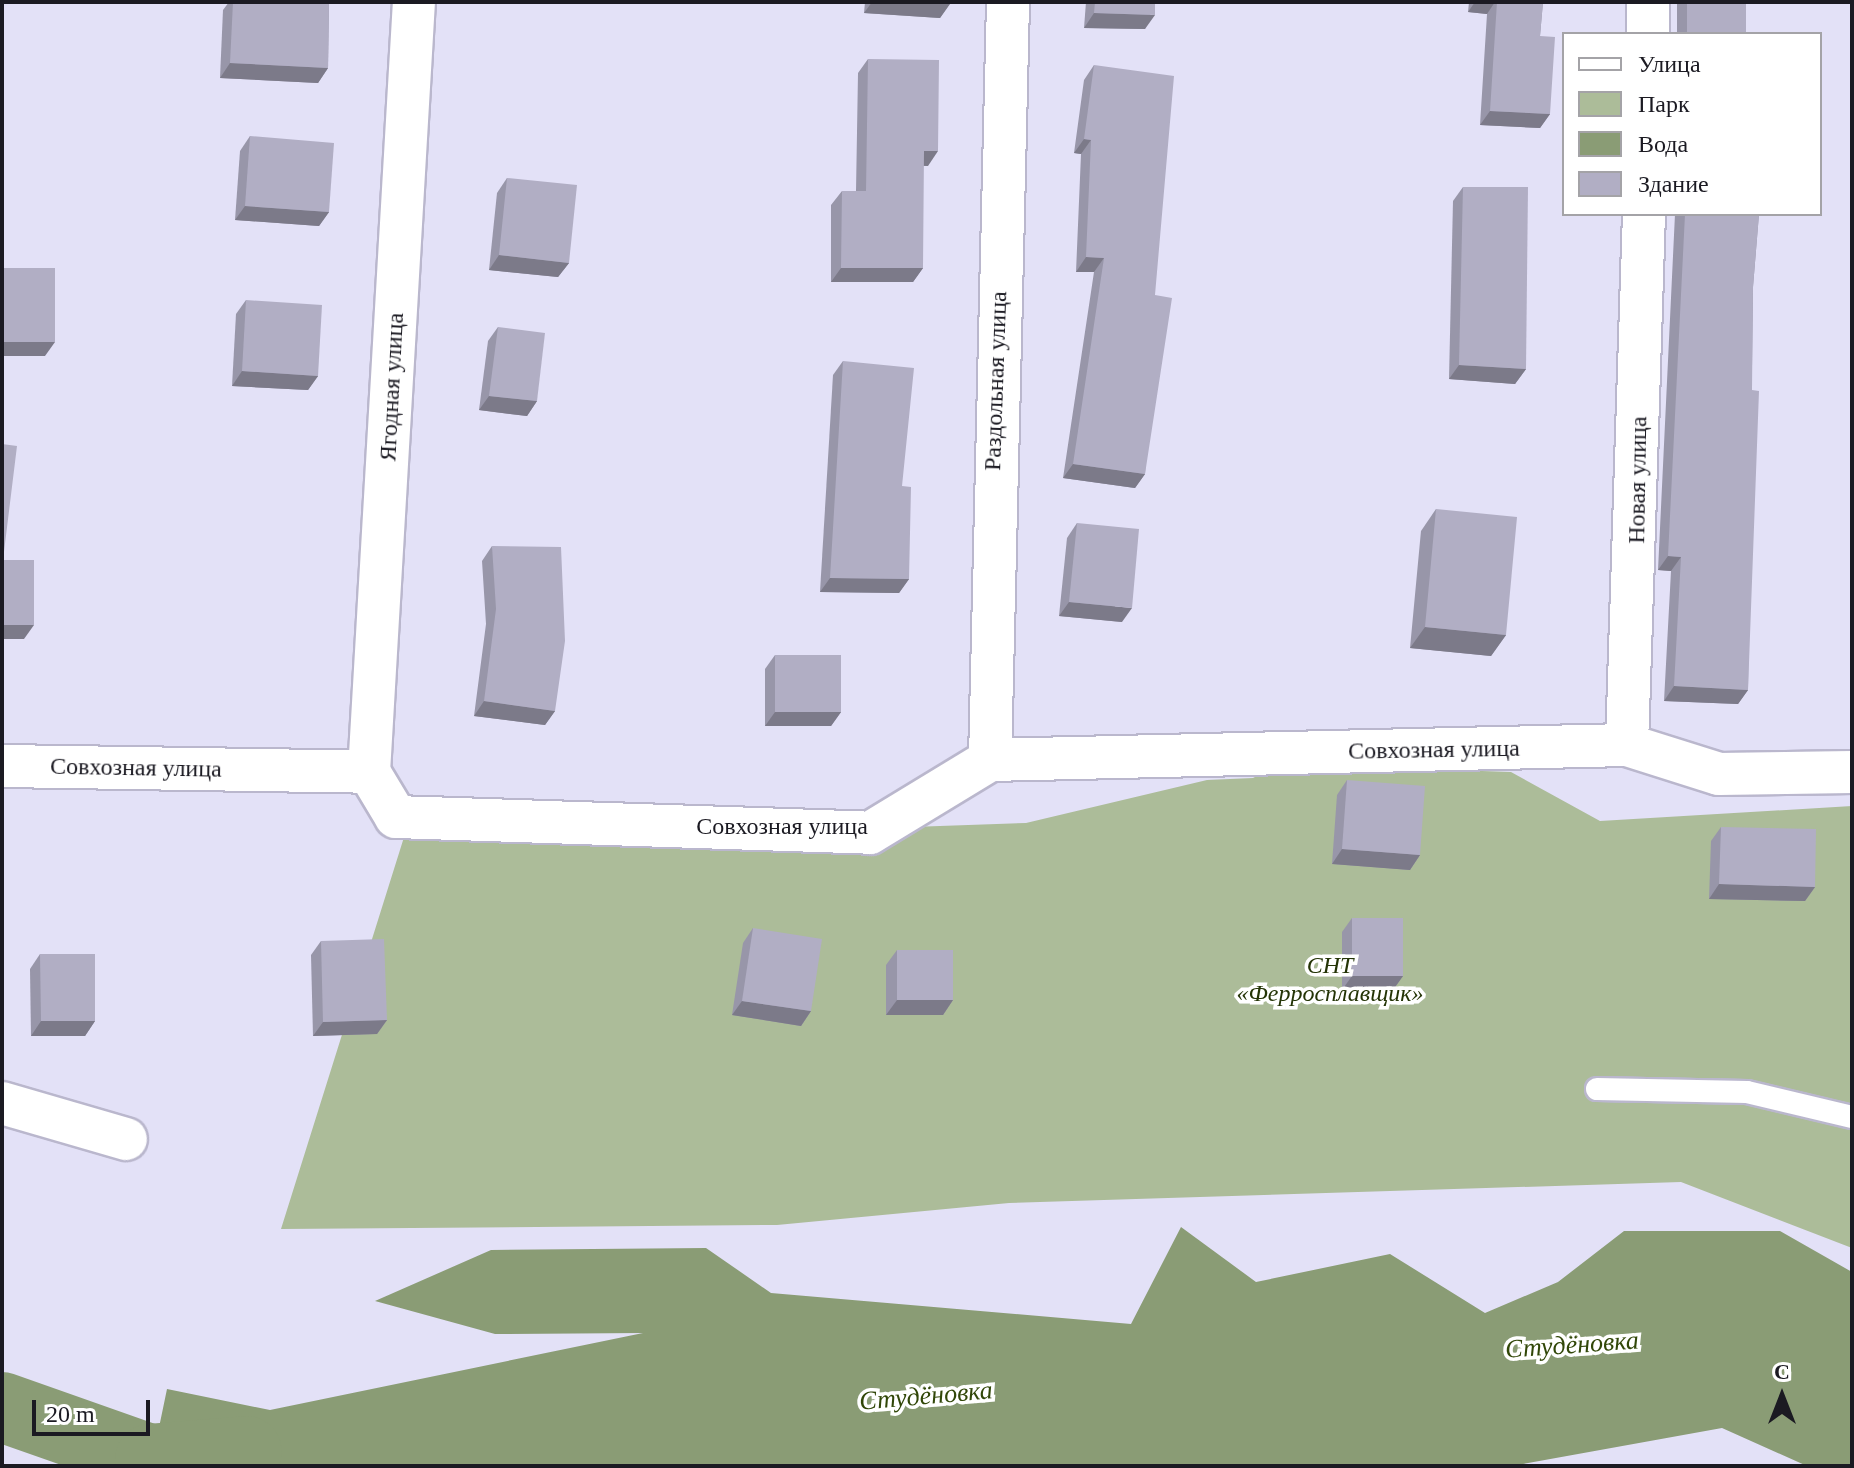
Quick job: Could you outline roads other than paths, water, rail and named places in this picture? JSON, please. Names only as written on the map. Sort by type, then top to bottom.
[{"type":"street","name":"Ягодная улица","points":[[369,772],[414,2]]},
{"type":"street","name":"Раздольная улица","points":[[990,760],[1008,2]]},
{"type":"street","points":[[1648,2],[1648,32]]},
{"type":"street","name":"Новая улица","points":[[1627,745],[1644,216]]},
{"type":"street","name":"Совхозная улица","points":[[2,766],[369,772],[396,817],[870,833],[990,760],[1627,745],[1719,774],[1852,772]]},
{"type":"street","points":[[2,1103],[126,1139]]},
{"type":"lane","points":[[1597,1089],[1747,1092],[1852,1117]]},
{"type":"water","points":[[1181,1227],[1256,1282],[1390,1254],[1485,1313],[1558,1282],[1624,1231],[1780,1231],[1852,1272],[1852,1466],[1807,1466],[1722,1428],[1512,1466],[151,1466],[167,1389],[270,1410],[643,1333],[495,1334],[375,1301],[491,1250],[706,1248],[771,1293],[1131,1324]]},
{"type":"waterway","name":"Студёновка","points":[[2,1407],[150,1459],[247,1451]]},
{"type":"park label","name":"СНТ «Ферросплавщик»","points":[[1330,980]]}]
